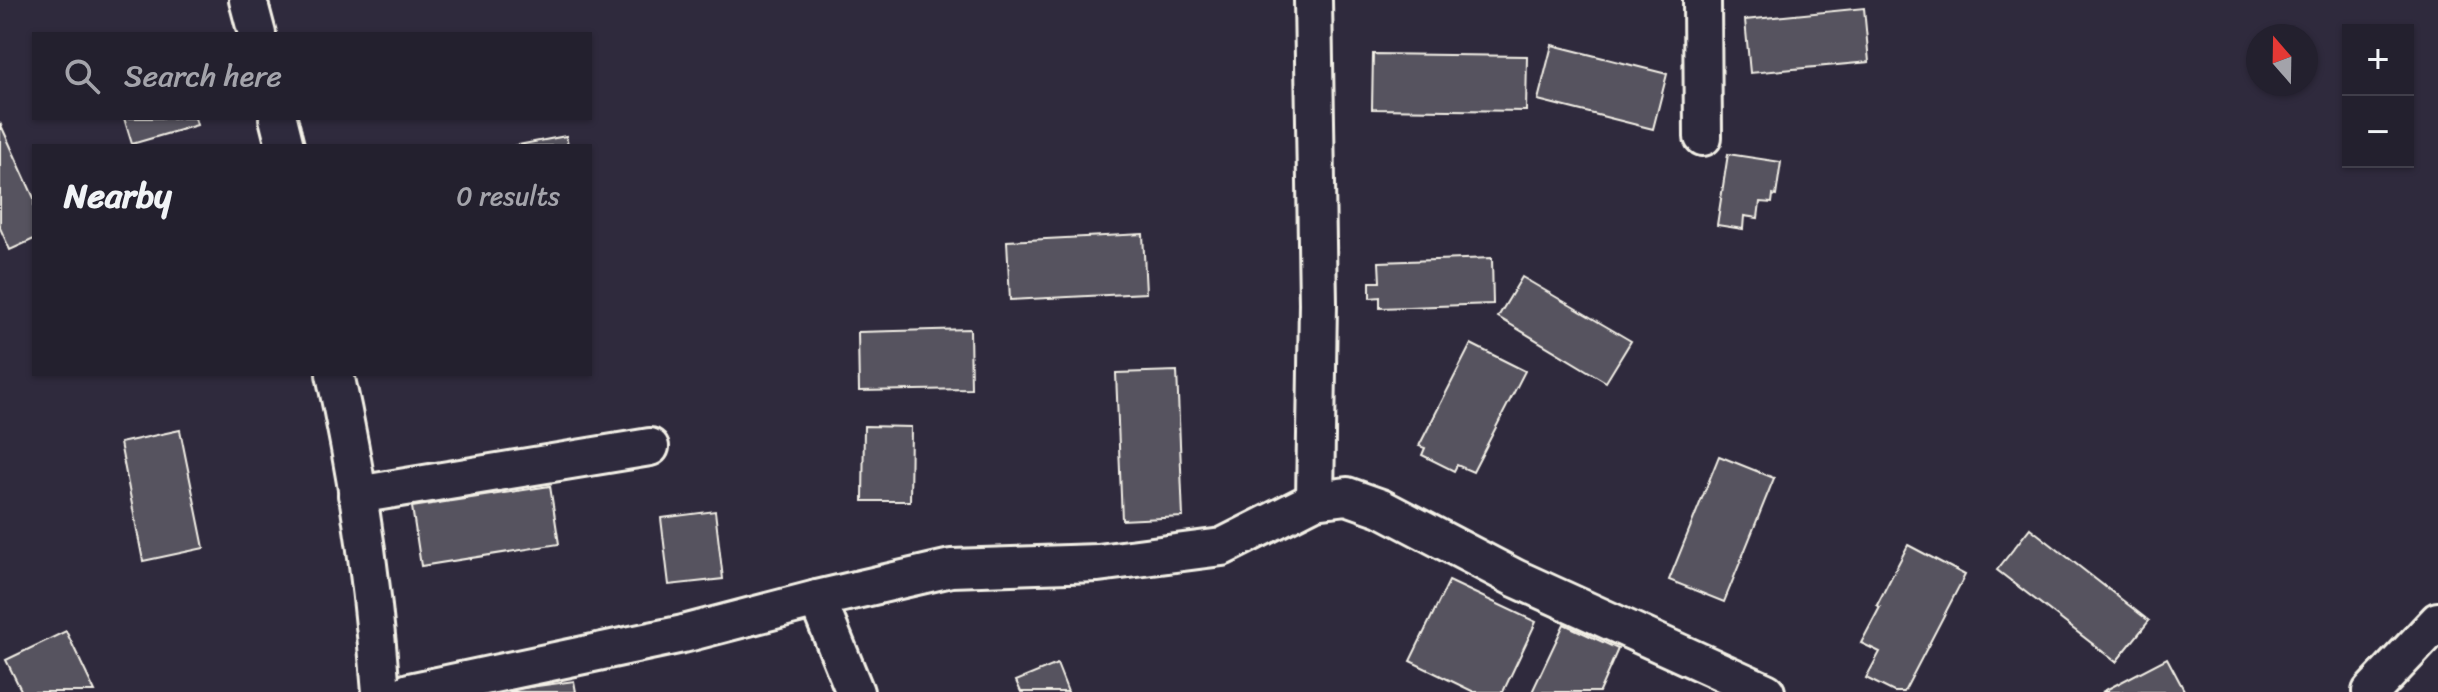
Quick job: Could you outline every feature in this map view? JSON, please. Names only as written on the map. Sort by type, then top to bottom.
[{"type":"street","points":[[248,0],[256,32]]},
{"type":"street","points":[[1313,0],[1318,303],[1315,500]]},
{"type":"street","points":[[1702,0],[1703,137]]},
{"type":"street","points":[[278,120],[284,144]]},
{"type":"street","points":[[335,376],[376,623],[381,692]]},
{"type":"street","points":[[357,495],[650,447]]},
{"type":"street","points":[[409,692],[683,634],[951,568],[1098,563],[1222,547],[1315,500],[1347,496],[1381,508],[1515,578],[1766,692]]},
{"type":"street","points":[[817,599],[855,692]]},
{"type":"street","points":[[2371,692],[2438,621]]},
{"type":"building","points":[[1864,8],[1869,62],[1750,73],[1745,20]]},
{"type":"building","points":[[1552,45],[1667,74],[1653,129],[1538,100]]},
{"type":"building","points":[[1373,54],[1527,56],[1526,111],[1372,109]]},
{"type":"building","points":[[125,120],[196,120],[197,125],[132,144]]},
{"type":"building","points":[[0,123],[32,194],[32,240],[10,250],[0,228]]},
{"type":"building","points":[[566,136],[568,144],[524,144]]},
{"type":"building","points":[[1728,154],[1781,162],[1776,196],[1773,195],[1772,203],[1760,202],[1758,218],[1744,216],[1743,229],[1717,225]]},
{"type":"building","points":[[1143,234],[1146,293],[1010,300],[1007,241]]},
{"type":"building","points":[[1492,258],[1493,304],[1380,308],[1380,297],[1370,298],[1370,282],[1380,282],[1379,262]]},
{"type":"building","points":[[1522,277],[1631,341],[1606,382],[1498,317]]},
{"type":"building","points":[[970,329],[971,389],[859,391],[858,332]]},
{"type":"building","points":[[1471,344],[1525,371],[1473,472],[1457,465],[1454,471],[1422,455],[1425,448],[1419,446]]},
{"type":"building","points":[[1177,371],[1183,517],[1122,520],[1116,373]]},
{"type":"building","points":[[864,426],[911,427],[910,501],[863,501]]},
{"type":"building","points":[[180,430],[204,548],[143,561],[120,443]]},
{"type":"building","points":[[1719,456],[1774,478],[1724,602],[1669,580]]},
{"type":"building","points":[[550,486],[559,544],[421,566],[412,507]]},
{"type":"building","points":[[715,511],[723,579],[669,585],[661,518]]},
{"type":"building","points":[[2030,528],[2149,621],[2116,662],[1997,570]]},
{"type":"building","points":[[1908,545],[1965,575],[1904,692],[1894,692],[1866,678],[1880,652],[1861,643]]},
{"type":"building","points":[[1449,581],[1536,622],[1503,692],[1474,692],[1410,661]]},
{"type":"building","points":[[1564,624],[1618,649],[1599,692],[1532,692]]},
{"type":"building","points":[[66,631],[95,692],[22,692],[6,660]]},
{"type":"building","points":[[2167,658],[2185,692],[2102,692]]},
{"type":"building","points":[[1057,664],[1068,692],[1021,692],[1016,681]]},
{"type":"building","points":[[574,681],[576,692],[494,692]]}]
